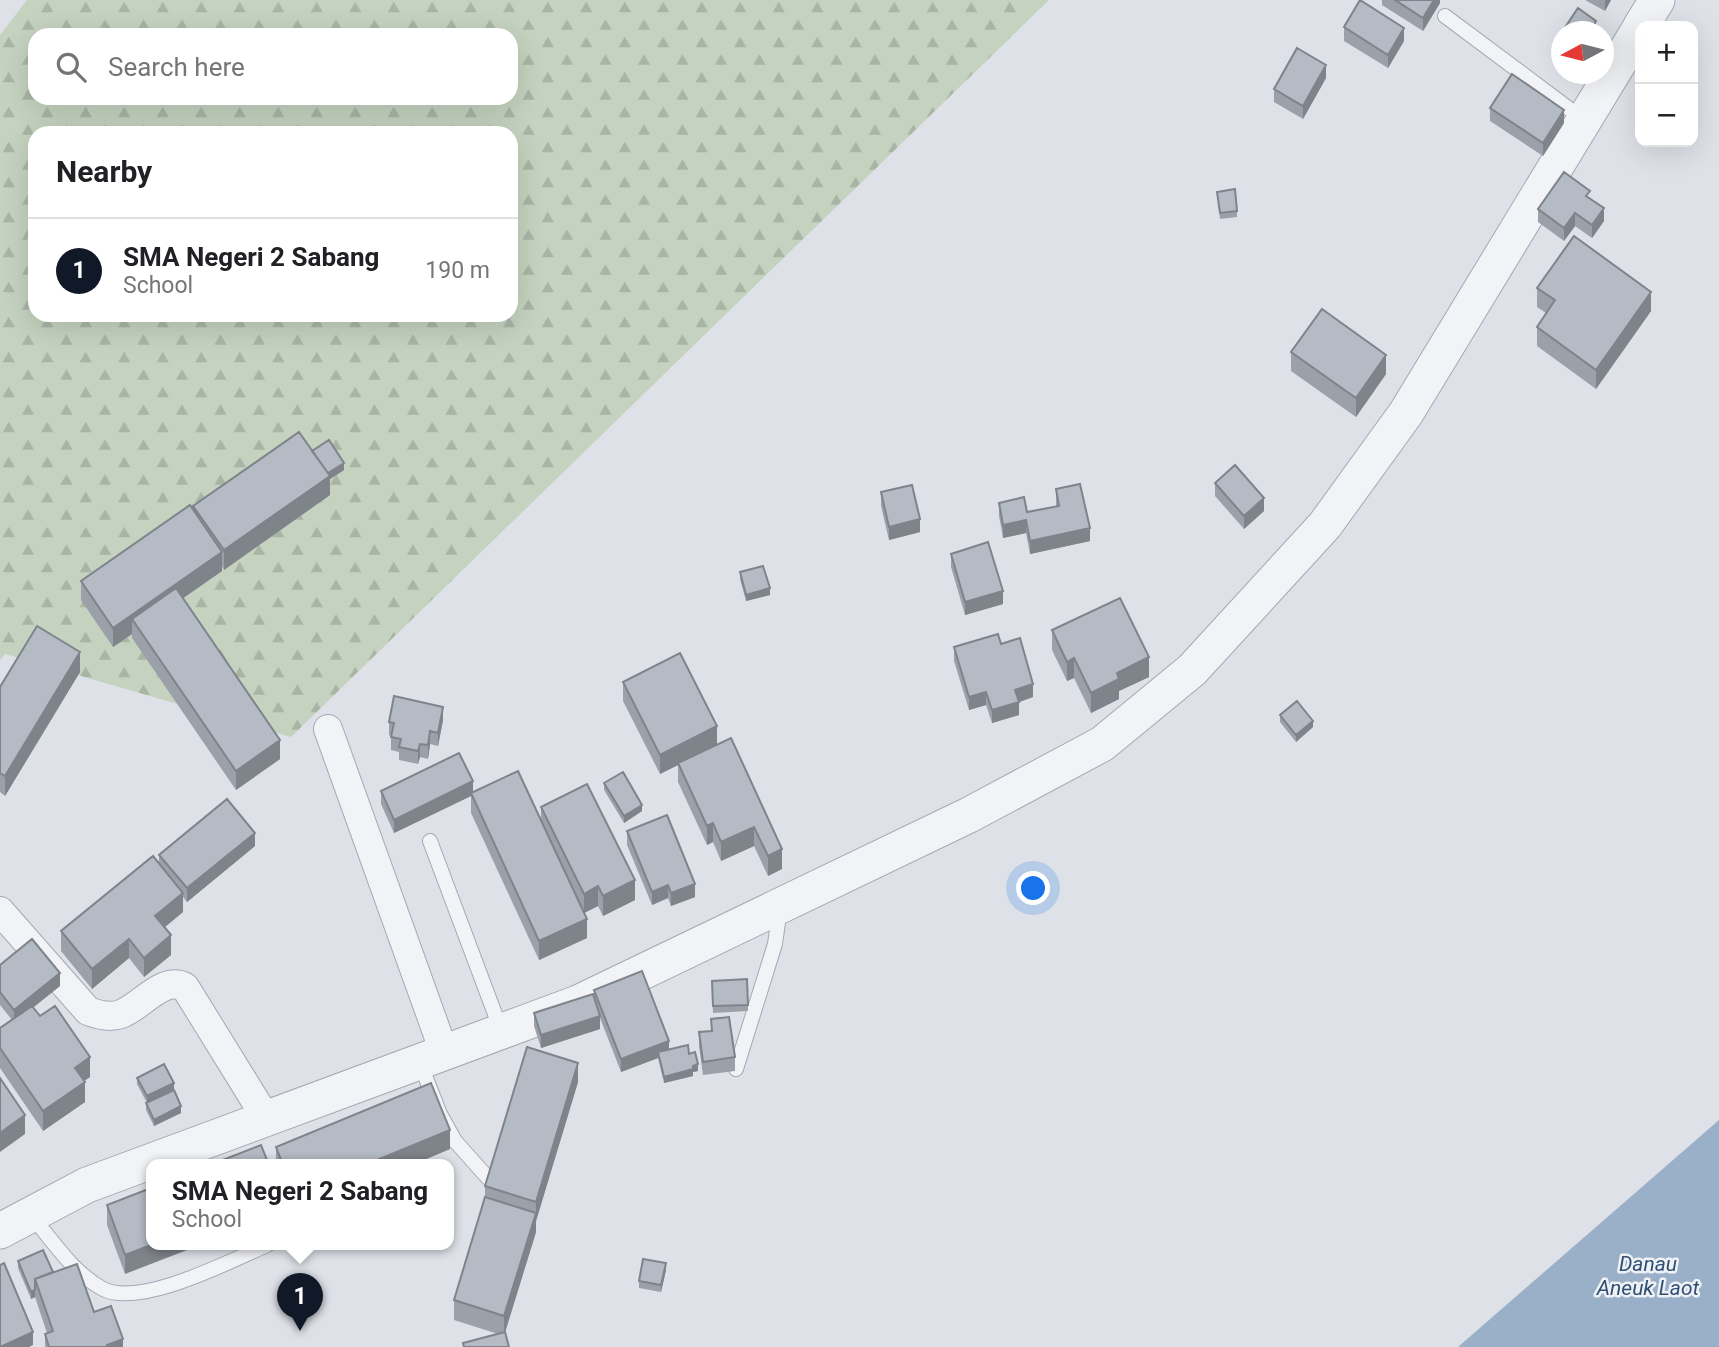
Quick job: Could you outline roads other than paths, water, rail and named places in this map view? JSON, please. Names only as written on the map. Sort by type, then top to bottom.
[{"type":"street","points":[[1645,21],[1657,0]]},
{"type":"street","points":[[156,1159],[578,1003],[969,814],[1102,744],[1192,670],[1325,525],[1406,413],[1635,37]]},
{"type":"street","points":[[328,729],[432,1057]]},
{"type":"street","points":[[0,911],[88,1011],[103,1016],[121,1014],[167,985],[178,983],[185,987],[266,1118]]},
{"type":"street","points":[[0,1231],[87,1185],[146,1163]]},
{"type":"lane","points":[[1445,16],[1584,120]]},
{"type":"lane","points":[[430,841],[501,1031]]},
{"type":"lane","points":[[736,1069],[775,944],[780,905]]},
{"type":"lane","points":[[432,1057],[440,1114],[455,1141],[488,1178]]},
{"type":"lane","points":[[30,1214],[75,1268],[104,1290],[137,1294],[171,1285],[255,1250]]},
{"type":"water","name":"Danau Aneuk Laot","points":[[1719,1120],[1719,1347],[1458,1347]]},
{"type":"place","name":"SMA Negeri 2 Sabang","points":[[300,1331]]}]
